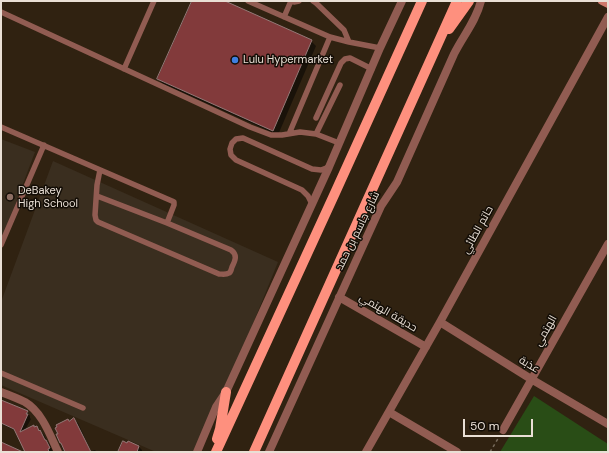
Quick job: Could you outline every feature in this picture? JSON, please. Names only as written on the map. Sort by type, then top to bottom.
[{"type":"main road","points":[[215,452],[422,1]]},
{"type":"main road","name":"شارع جاسم بن حمد","points":[[254,452],[457,1]]},
{"type":"main road","points":[[443,34],[452,26],[469,1]]},
{"type":"main road","points":[[215,452],[226,392]]},
{"type":"street","points":[[198,452],[216,407],[226,392],[329,167],[380,48],[402,1]]},
{"type":"street","name":"شارع جاسم بن حمد","points":[[268,452],[381,206],[397,182],[454,54],[472,23],[481,1]]},
{"type":"street","points":[[602,1],[608,4]]},
{"type":"street","name":"حاتم الطائي","points":[[366,452],[440,322],[608,17]]},
{"type":"street","name":"الهتمي","points":[[503,430],[608,244]]},
{"type":"street","name":"حديقة الهتمي","points":[[339,297],[426,347]]},
{"type":"street","name":"عذبة","points":[[440,322],[531,379],[608,424]]},
{"type":"street","points":[[1,392],[24,402],[34,409],[42,420],[58,452]]},
{"type":"street","points":[[389,412],[457,452]]},
{"type":"lane","points":[[124,69],[154,1]]},
{"type":"lane","points":[[248,1],[330,37],[380,48]]},
{"type":"lane","points":[[284,17],[291,1],[299,1]]},
{"type":"lane","points":[[313,1],[344,30],[349,42]]},
{"type":"lane","points":[[1,12],[250,127],[271,135],[300,132],[316,134],[339,144]]},
{"type":"lane","points":[[289,134],[330,37]]},
{"type":"lane","points":[[316,118],[341,63],[345,59],[350,58],[372,69]]},
{"type":"lane","points":[[316,134],[340,84]]},
{"type":"lane","points":[[1,127],[172,201],[174,205],[167,223]]},
{"type":"lane","points":[[312,204],[308,196],[302,190],[236,160],[231,156],[230,149],[232,143],[236,139],[243,138],[312,169],[321,170],[329,167]]},
{"type":"lane","points":[[1,245],[44,145]]},
{"type":"lane","points":[[97,196],[231,250],[236,256],[236,260],[230,272],[227,274],[219,274],[98,222],[95,218],[97,185],[100,170]]},
{"type":"lane","points":[[1,373],[83,408]]},
{"type":"path","points":[[490,452],[503,430]]},
{"type":"shaded area","name":"DeBakey High School","points":[[1,139],[35,152],[1,242]]},
{"type":"shaded area","points":[[53,161],[278,262],[201,452],[156,452],[1,385],[1,302]]},
{"type":"green space","points":[[534,396],[608,444],[608,452],[500,452]]},
{"type":"building","name":"Lulu Hypermarket","points":[[192,1],[225,1],[312,40],[273,131],[157,79]]},
{"type":"building","points":[[1,400],[28,411],[20,432],[34,425],[34,427],[37,426],[50,448],[48,449],[49,452],[25,452],[14,429],[1,423]]},
{"type":"building","points":[[74,418],[91,452],[65,452],[60,443],[56,434],[58,434],[55,428],[57,427],[56,425],[68,419],[69,421]]},
{"type":"building","points":[[123,441],[127,443],[128,441],[139,446],[137,452],[118,452]]},
{"type":"building","points":[[1,442],[23,452],[1,452]]},
{"type":"place","name":"Lulu Hypermarket","points":[[235,60]]},
{"type":"place","name":"DeBakey High School","points":[[10,197]]}]
